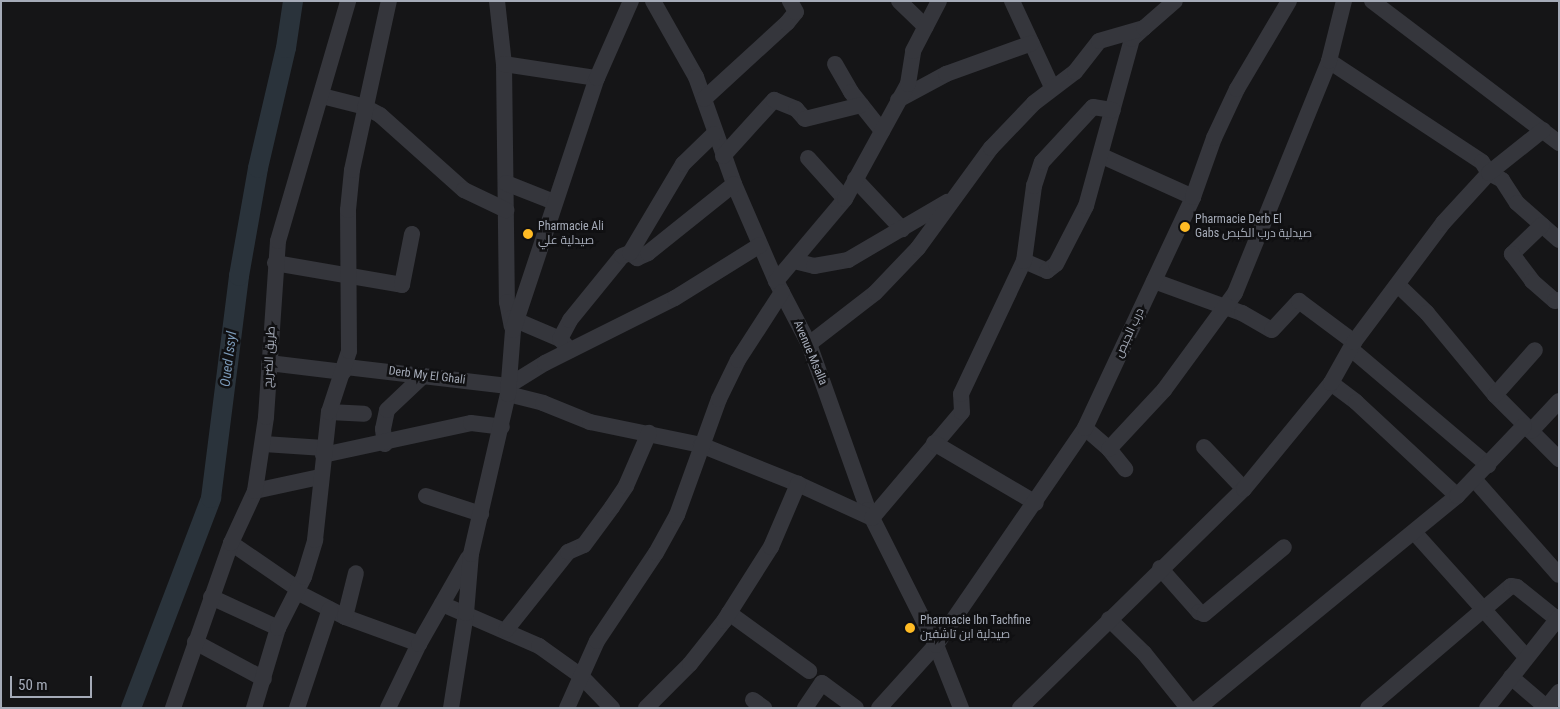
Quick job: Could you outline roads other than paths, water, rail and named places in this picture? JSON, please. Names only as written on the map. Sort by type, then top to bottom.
[{"type":"street","name":"طريق الضريح","points":[[174,708],[195,642],[231,543],[255,490],[264,444],[274,264],[278,241],[322,96],[348,1]]},
{"type":"street","points":[[254,708],[278,628],[298,590],[315,540],[320,477],[329,412],[344,370],[350,276],[348,210],[366,107],[389,1]]},
{"type":"street","points":[[451,708],[466,613],[471,554],[502,427],[508,390],[513,323],[506,210],[504,64],[496,1]]},
{"type":"street","points":[[513,323],[596,78],[631,1]]},
{"type":"street","name":"Avenue Msalla","points":[[653,1],[682,50],[704,99],[714,134],[760,245],[779,287],[809,344],[872,518],[936,646],[958,706]]},
{"type":"street","points":[[704,99],[796,12],[790,1]]},
{"type":"street","points":[[899,1],[926,27]]},
{"type":"street","points":[[568,708],[597,641],[666,534],[701,445],[738,360],[794,261],[845,199],[908,84],[913,51],[939,1]]},
{"type":"street","points":[[1012,1],[1052,87]]},
{"type":"street","points":[[1024,261],[1047,271],[1053,269],[1086,206],[1102,156],[1132,40],[1176,1]]},
{"type":"street","name":"درب الجبص","points":[[879,708],[936,646],[1036,503],[1085,428],[1193,197],[1237,89],[1289,1]]},
{"type":"street","points":[[1109,449],[1164,390],[1226,308],[1329,61],[1344,1]]},
{"type":"street","points":[[1372,1],[1559,143]]},
{"type":"street","points":[[809,344],[874,293],[918,248],[991,148],[1052,87],[1075,72],[1098,41],[1144,28]]},
{"type":"street","points":[[898,100],[946,74],[1032,43]]},
{"type":"street","points":[[1329,61],[1482,162],[1489,173],[1502,180],[1516,203],[1559,240]]},
{"type":"street","points":[[504,64],[596,78]]},
{"type":"street","points":[[835,64],[861,105],[882,131]]},
{"type":"street","points":[[322,96],[366,107],[380,115],[464,190],[506,210]]},
{"type":"street","points":[[723,156],[774,100],[796,110],[805,119],[861,105]]},
{"type":"street","points":[[872,518],[962,412],[961,394],[1024,261],[1034,186],[1042,162],[1093,107],[1113,110]]},
{"type":"street","points":[[1020,708],[1160,568],[1244,488],[1331,383],[1352,345],[1399,286],[1443,223],[1489,173],[1543,130]]},
{"type":"street","points":[[565,344],[570,320],[619,260],[630,253],[683,164],[714,134]]},
{"type":"street","points":[[1102,156],[1193,197]]},
{"type":"street","points":[[808,158],[845,199]]},
{"type":"street","points":[[855,178],[902,229]]},
{"type":"street","points":[[506,183],[554,202]]},
{"type":"street","points":[[630,253],[637,258],[648,253],[734,184]]},
{"type":"street","points":[[794,261],[814,266],[848,260],[955,197]]},
{"type":"street","points":[[1542,225],[1512,254],[1532,281],[1551,298],[1559,300]]},
{"type":"street","points":[[274,264],[402,285],[412,234]]},
{"type":"street","points":[[508,390],[565,344],[652,310],[760,245]]},
{"type":"street","points":[[1154,282],[1242,313],[1272,330],[1299,300],[1488,465]]},
{"type":"street","points":[[1399,286],[1426,313],[1495,395],[1559,459]]},
{"type":"street","points":[[513,323],[565,344]]},
{"type":"street","points":[[1495,395],[1535,350]]},
{"type":"street","name":"Derb My El Ghali","points":[[269,363],[423,376],[508,390],[590,422],[701,445],[798,484],[872,518]]},
{"type":"street","points":[[386,444],[383,429],[387,410],[423,376]]},
{"type":"street","points":[[1331,383],[1356,402],[1456,496]]},
{"type":"street","points":[[1198,708],[1414,532],[1559,401]]},
{"type":"street","points":[[329,412],[364,414]]},
{"type":"street","points":[[264,444],[323,452],[386,444],[471,423],[502,427]]},
{"type":"street","points":[[1085,428],[1109,449],[1125,469]]},
{"type":"street","points":[[506,630],[568,552],[584,545],[626,486],[649,433]]},
{"type":"street","points":[[934,443],[1036,503]]},
{"type":"street","points":[[1204,447],[1244,488]]},
{"type":"street","points":[[255,490],[320,477]]},
{"type":"street","points":[[1474,479],[1559,575]]},
{"type":"street","points":[[646,708],[690,664],[729,613],[772,547],[798,484]]},
{"type":"street","points":[[426,496],[481,514]]},
{"type":"street","points":[[1414,532],[1526,658]]},
{"type":"street","points":[[231,543],[298,590],[330,609],[345,617],[419,644]]},
{"type":"street","points":[[1160,568],[1199,612],[1204,614],[1284,547]]},
{"type":"street","points":[[388,708],[419,644],[471,554]]},
{"type":"street","points":[[345,617],[356,573]]},
{"type":"street","points":[[1368,708],[1483,609],[1513,586],[1558,618],[1487,708]]},
{"type":"street","points":[[211,597],[278,628]]},
{"type":"street","points":[[442,604],[506,630],[539,646],[581,676],[612,708]]},
{"type":"street","points":[[297,708],[330,609]]},
{"type":"street","points":[[729,613],[809,671]]},
{"type":"street","points":[[1109,619],[1144,653],[1188,708]]},
{"type":"street","points":[[195,642],[264,679]]},
{"type":"street","points":[[1511,677],[1546,707],[1559,692]]},
{"type":"street","points":[[805,708],[822,683],[856,708]]},
{"type":"waterway","name":"Oued Issyl","points":[[131,708],[211,498],[239,276],[258,168],[286,48],[293,1]]},
{"type":"place","name":"Pharmacie Derb El Gabs صيدلية درب الكبص","points":[[1185,227]]},
{"type":"place","name":"Pharmacie Ali صيدلية علي","points":[[528,234]]},
{"type":"place","name":"Pharmacie Ibn Tachfine صيدلية ابن تاشفين","points":[[910,628]]}]
